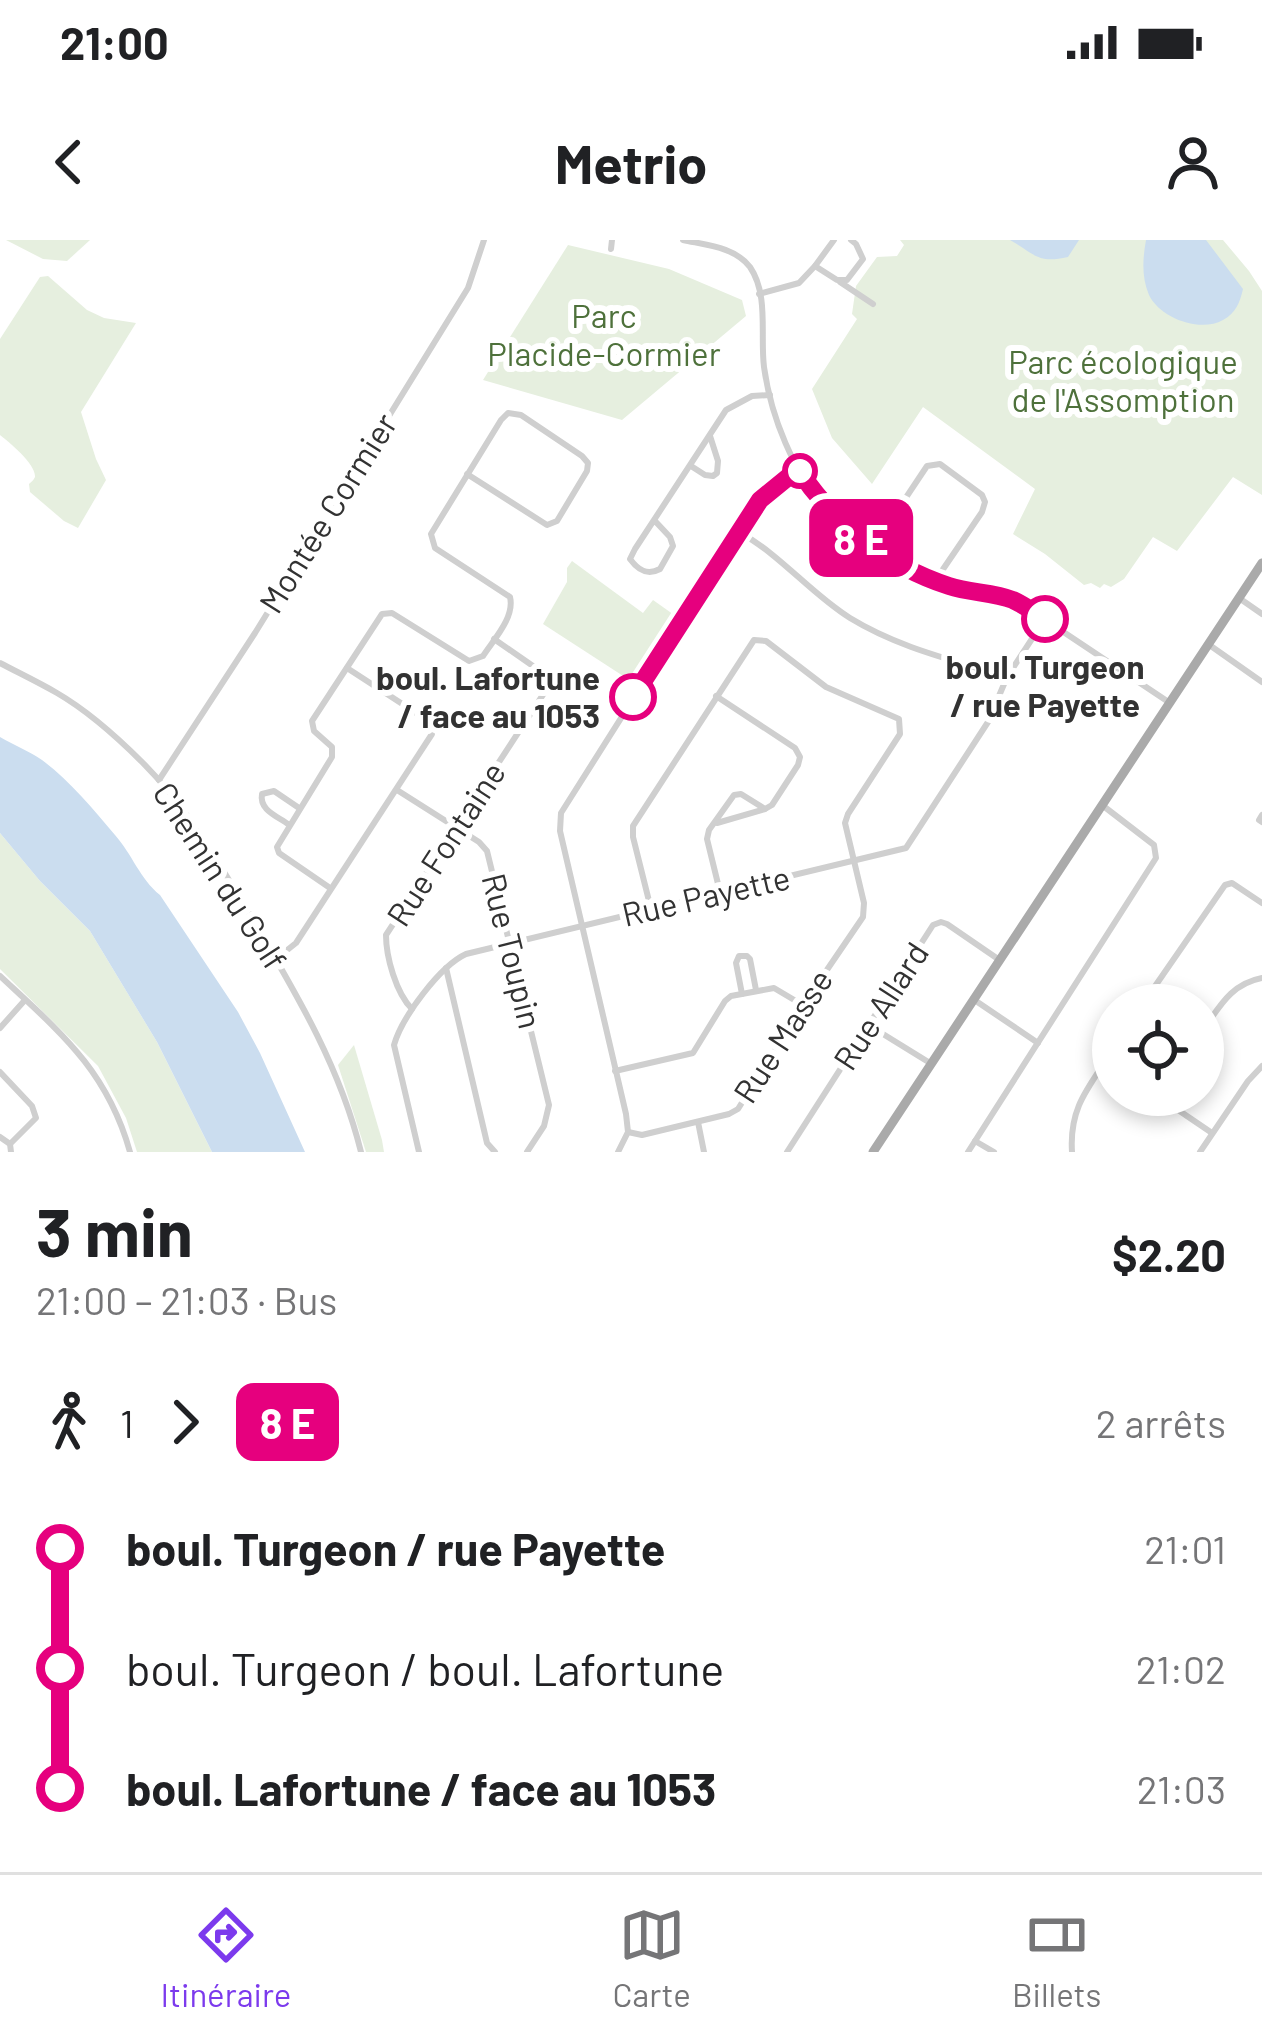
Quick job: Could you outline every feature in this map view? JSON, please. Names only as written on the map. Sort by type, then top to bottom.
[{"type":"main road","points":[[873,1152],[1262,563]]},
{"type":"street","name":"Montée Cormier","points":[[159,780],[468,288],[484,240]]},
{"type":"street","points":[[683,240],[741,258],[757,281],[764,366],[775,414],[798,469],[826,508],[873,547],[935,581],[1012,599],[1170,703]]},
{"type":"street","points":[[759,294],[799,283],[833,240]]},
{"type":"street","points":[[837,280],[852,277],[862,259],[850,240]]},
{"type":"street","points":[[815,266],[873,304]]},
{"type":"street","points":[[655,520],[673,546],[660,569],[648,573],[630,559],[655,520],[710,436],[726,410],[752,396],[770,395]]},
{"type":"street","points":[[330,888],[279,853],[278,842],[332,757],[332,748],[314,731],[313,721],[379,618],[387,613],[470,661],[483,656],[494,639],[512,607],[510,596],[432,543],[431,534],[467,474],[501,420],[508,413],[521,415],[588,463],[557,521],[547,525],[467,474]]},
{"type":"street","points":[[691,465],[706,475],[717,473],[710,436]]},
{"type":"street","points":[[873,547],[927,466],[940,464],[985,502],[935,581]]},
{"type":"street","points":[[618,1152],[628,1132],[626,1114],[560,831],[563,806],[760,500],[798,469]]},
{"type":"street","points":[[739,532],[775,554],[850,619],[914,649],[1007,676]]},
{"type":"street","points":[[1238,598],[1262,614]]},
{"type":"street","name":"Rue Payette","points":[[419,1152],[394,1045],[412,1009],[459,956],[906,848],[988,722],[1007,676],[1045,619]]},
{"type":"street","name":"Rue Fontaine","points":[[412,1009],[404,1001],[386,935],[548,687],[543,673],[494,639]]},
{"type":"street","name":"Rue Masse","points":[[628,1132],[642,1135],[738,1109],[863,917],[846,818],[900,734],[899,719],[826,686],[766,640],[749,644],[716,696]]},
{"type":"street","points":[[1208,644],[1262,682]]},
{"type":"street","name":"Chemin du Golf","points":[[0,663],[60,694],[122,744],[159,780],[206,842],[329,1056],[361,1152]]},
{"type":"street","points":[[276,958],[296,943],[432,734],[431,724],[346,667]]},
{"type":"street","points":[[651,909],[633,826],[716,696],[799,753],[798,765],[772,805],[713,824]]},
{"type":"street","name":"Rue Toupin","points":[[397,790],[487,851],[549,1105],[544,1126],[527,1152]]},
{"type":"street","points":[[289,824],[264,808],[262,794],[274,791],[299,808]]},
{"type":"street","points":[[721,892],[707,833],[736,794],[765,808]]},
{"type":"street","points":[[968,1152],[1156,858],[1154,845],[1102,806]]},
{"type":"street","points":[[1158,984],[1225,885],[1240,886],[1262,903]]},
{"type":"street","name":"Rue Allard","points":[[787,1152],[934,925],[947,924],[998,959]]},
{"type":"street","points":[[742,994],[739,956],[750,959],[756,990]]},
{"type":"street","points":[[446,968],[487,1143],[495,1152]]},
{"type":"street","points":[[0,976],[95,1073],[114,1106],[130,1152]]},
{"type":"street","points":[[1224,1002],[1234,988],[1262,978]]},
{"type":"street","points":[[616,1072],[693,1053],[725,1001],[742,994],[774,988],[802,1005]]},
{"type":"street","points":[[973,999],[1039,1042]]},
{"type":"street","points":[[0,1028],[25,1000]]},
{"type":"street","points":[[869,1026],[930,1063]]},
{"type":"street","points":[[1200,1152],[1262,1066]]},
{"type":"street","points":[[0,1072],[32,1106],[36,1118],[10,1148],[0,1137]]},
{"type":"street","points":[[1072,1152],[1075,1112],[1092,1088]]},
{"type":"street","points":[[1187,1116],[1213,1134]]},
{"type":"street","points":[[698,1122],[704,1152]]},
{"type":"street","points":[[975,1141],[994,1152]]},
{"type":"green space","points":[[6,240],[90,240],[67,261],[43,259]]},
{"type":"green space","name":"Parc écologique de l'Assomption","points":[[900,240],[1223,240],[1262,291],[1262,495],[1233,477],[1177,551],[1153,537],[1124,579],[1100,588],[1084,585],[1013,534],[1035,489],[923,407],[872,484],[832,438],[812,389],[857,319],[852,314],[856,286],[877,257],[897,256],[904,245]]},
{"type":"green space","name":"Parc Placide-Cormier","points":[[568,245],[669,269],[742,300],[746,316],[622,420],[483,380]]},
{"type":"green space","points":[[48,276],[87,310],[136,323],[81,412],[106,480],[78,528],[30,492],[35,477],[31,466],[0,435],[0,339],[40,277]]},
{"type":"green space","points":[[572,561],[643,613],[653,600],[677,617],[634,683],[543,624],[567,582]]},
{"type":"green space","points":[[0,833],[90,931],[157,1042],[212,1152],[137,1152],[126,1118],[98,1066],[0,969]]},
{"type":"green space","points":[[354,1045],[384,1152],[366,1152],[338,1065]]},
{"type":"water","points":[[1010,240],[1079,240],[1068,257],[1049,259]]},
{"type":"water","points":[[1146,240],[1206,240],[1243,289],[1234,311],[1223,320],[1203,325],[1162,310],[1149,295],[1145,281]]},
{"type":"water","points":[[0,737],[42,760],[71,786],[160,895],[238,1012],[305,1152],[212,1152],[157,1042],[90,931],[0,833]]},
{"type":"bus line","points":[[633,697],[760,500],[798,469],[826,508],[892,560],[948,586],[1012,599],[1045,619]]},
{"type":"place","name":"boul. Turgeon / rue Payette","points":[[1045,619]]},
{"type":"place","name":"boul. Lafortune / face au 1053","points":[[633,697]]}]
